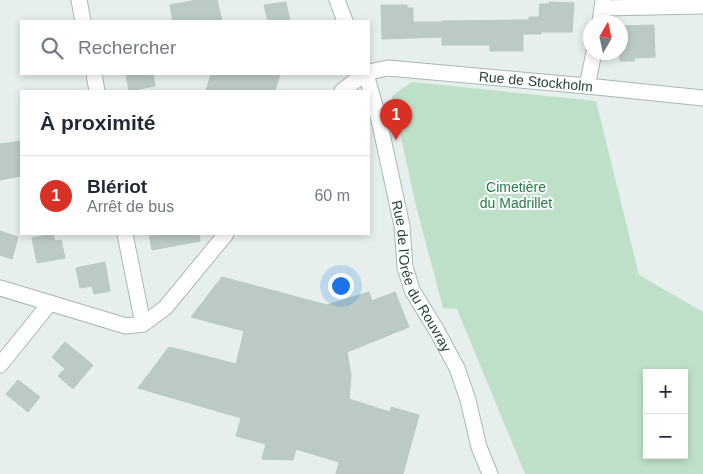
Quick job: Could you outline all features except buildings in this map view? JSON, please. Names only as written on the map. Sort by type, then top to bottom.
[{"type":"street","points":[[79,0],[83,20]]},
{"type":"street","points":[[337,0],[345,20]]},
{"type":"street","points":[[602,10],[703,6]]},
{"type":"street","points":[[587,86],[592,60]]},
{"type":"street","name":"Rue de Stockholm","points":[[370,72],[388,68],[703,98]]},
{"type":"street","points":[[94,75],[97,90]]},
{"type":"street","points":[[343,90],[363,75]]},
{"type":"street","name":"Rue de l'Orée du Rouvray","points":[[367,75],[379,120],[402,226],[405,267],[412,290],[457,368],[468,400],[481,454],[490,474]]},
{"type":"street","points":[[125,235],[143,324]]},
{"type":"street","points":[[0,288],[126,326],[143,324],[165,308],[225,235]]},
{"type":"street","points":[[0,365],[50,303]]},
{"type":"green space","name":"Cimetière du Madrillet","points":[[412,82],[596,101],[639,275],[703,312],[703,474],[525,474],[457,309],[443,308],[415,202],[392,96]]},
{"type":"place","name":"Blériot","points":[[396,140]]}]
